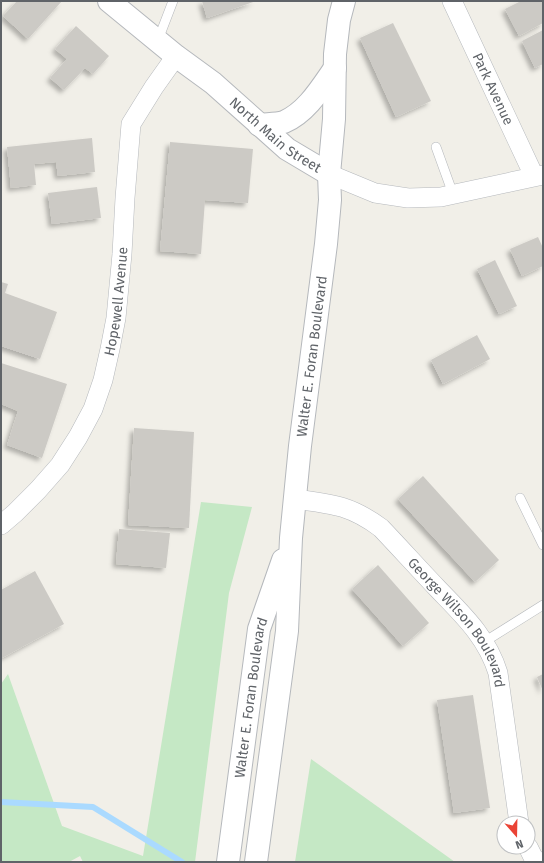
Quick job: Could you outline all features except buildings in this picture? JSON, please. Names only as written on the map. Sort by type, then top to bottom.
[{"type":"street","name":"North Main Street","points":[[109,1],[176,56],[213,83],[287,149],[329,174],[375,193],[408,198],[441,197],[539,176]]},
{"type":"street","points":[[329,174],[334,119],[335,47],[344,1]]},
{"type":"street","name":"Park Avenue","points":[[452,1],[539,176]]},
{"type":"street","name":"Hopewell Avenue","points":[[1,524],[15,513],[38,490],[60,464],[78,437],[92,409],[103,380],[116,318],[132,124],[154,87],[176,56]]},
{"type":"street","points":[[259,125],[283,122],[301,111],[317,95],[335,68]]},
{"type":"street","name":"Walter E. Foran Boulevard","points":[[256,862],[287,631],[291,538],[300,446],[326,244],[330,200],[329,174]]},
{"type":"street","name":"George Wilson Boulevard","points":[[295,500],[332,504],[348,508],[366,517],[381,528],[467,620],[484,642],[493,657],[498,673],[519,815]]},
{"type":"street","name":"Walter E. Foran Boulevard","points":[[228,862],[260,629],[291,538]]},
{"type":"lane","points":[[158,40],[173,1]]},
{"type":"lane","points":[[436,147],[453,194]]},
{"type":"lane","points":[[520,498],[543,545]]},
{"type":"lane","points":[[484,642],[543,605]]},
{"type":"green space","points":[[201,502],[252,507],[229,593],[195,862],[83,862],[80,856],[69,862],[1,862],[1,684],[8,674],[62,826],[143,856]]},
{"type":"green space","points":[[311,759],[455,862],[295,862]]},
{"type":"waterway","points":[[1,802],[93,807],[182,862]]}]
